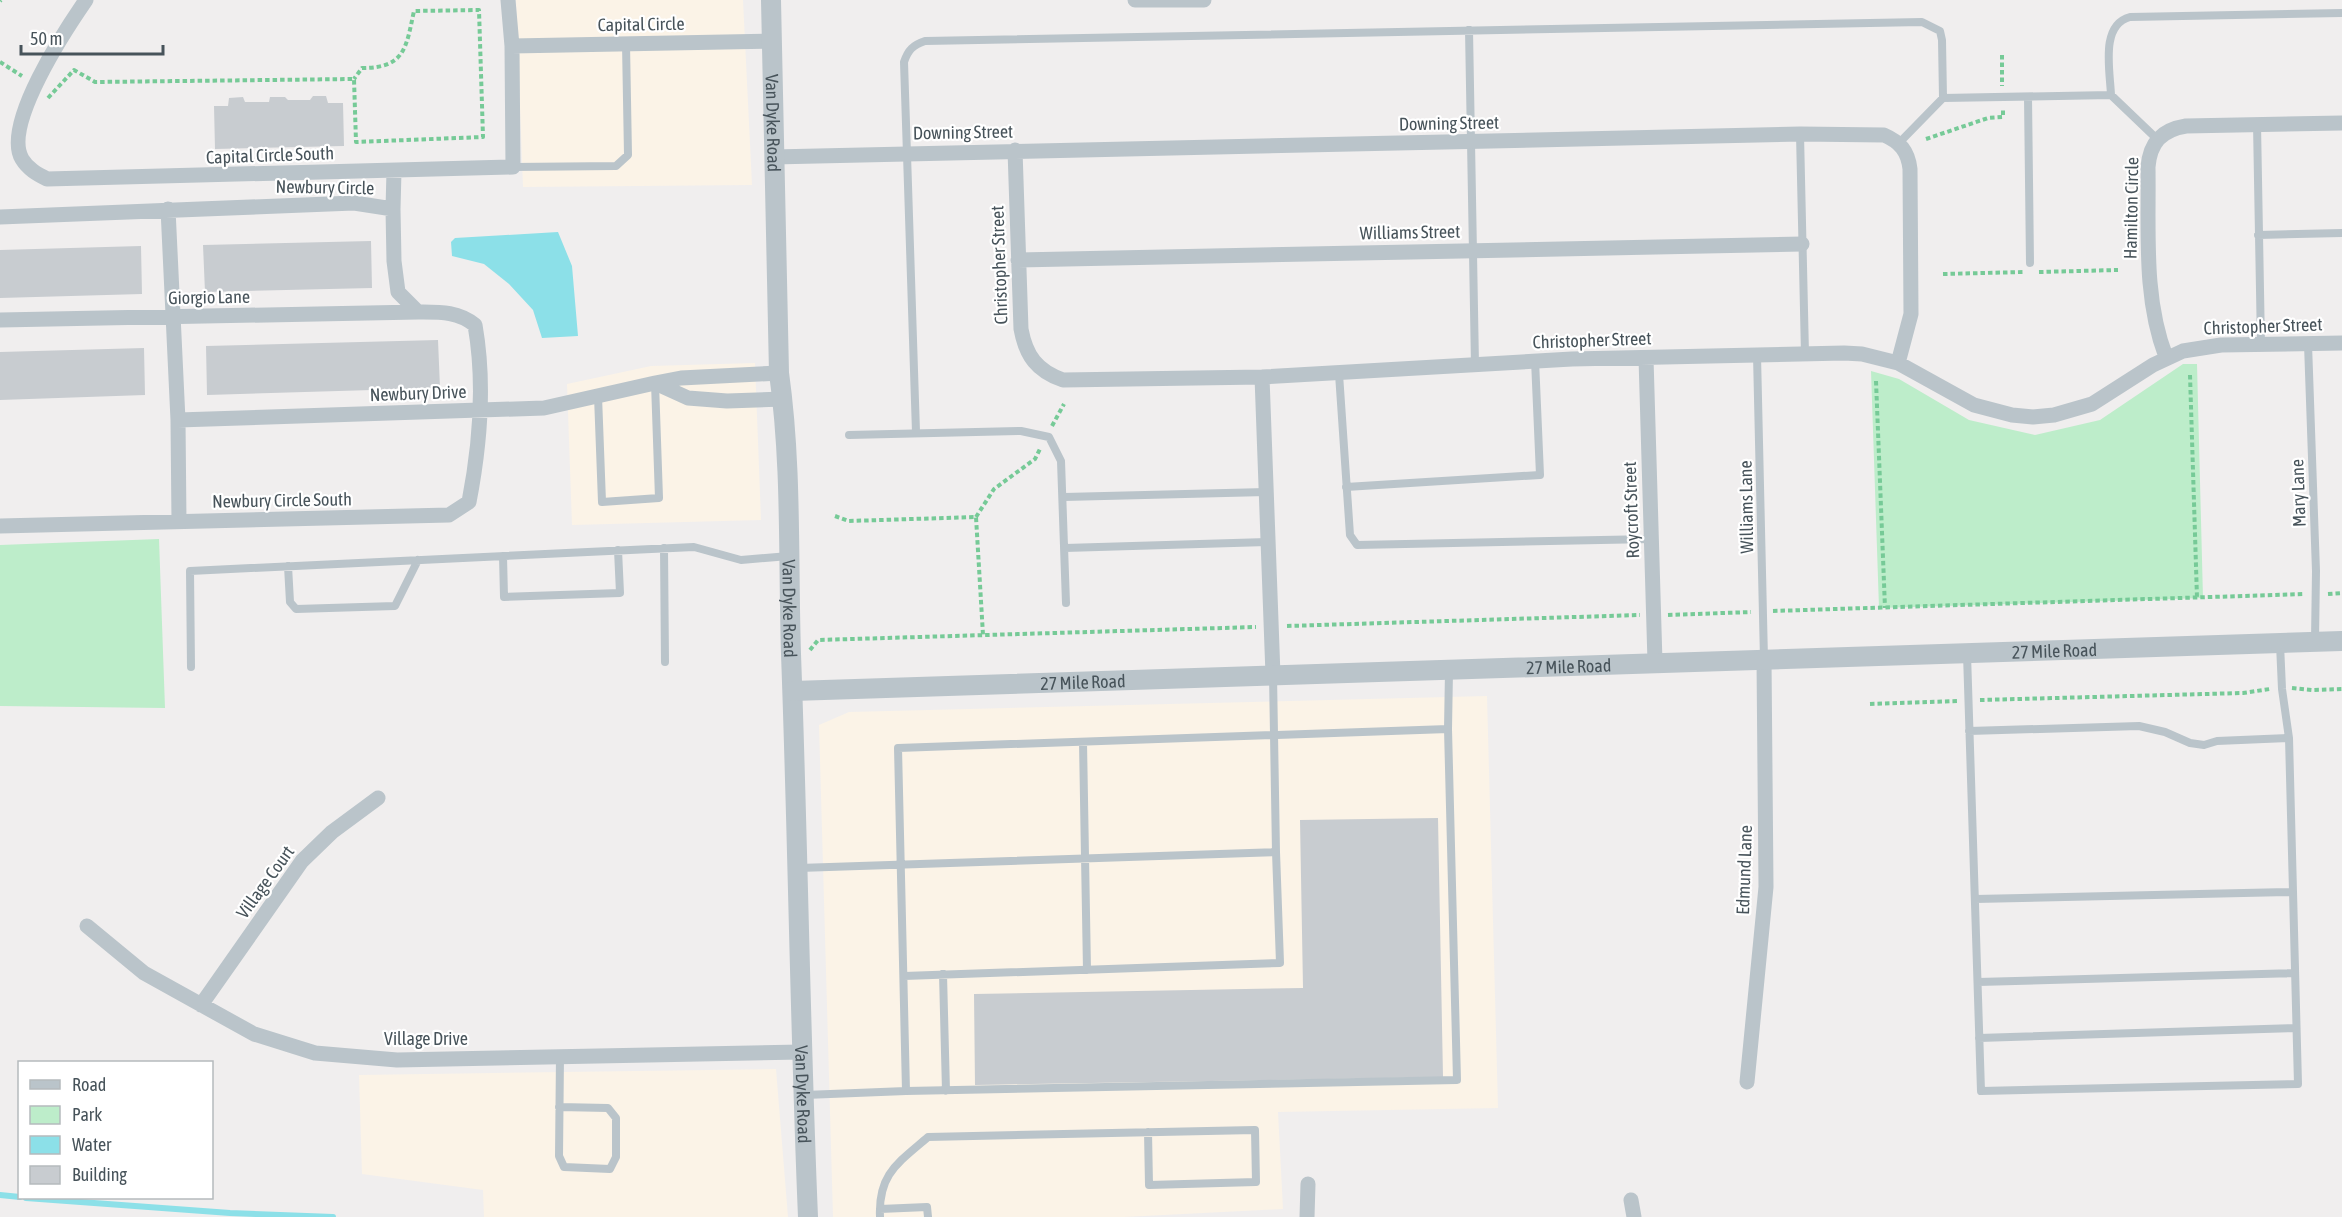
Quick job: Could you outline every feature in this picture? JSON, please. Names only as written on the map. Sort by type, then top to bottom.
[{"type":"street","name":"Capital Circle South","points":[[86,0],[25,104],[18,132],[21,158],[34,172],[47,179],[513,167]]},
{"type":"street","points":[[508,0],[512,46],[513,167]]},
{"type":"street","name":"Van Dyke Road","points":[[771,0],[779,373],[783,399],[790,556],[801,1052],[808,1217]]},
{"type":"street","points":[[1135,0],[1204,0]]},
{"type":"street","name":"Capital Circle","points":[[512,46],[771,41]]},
{"type":"street","name":"Hamilton Circle","points":[[2166,357],[2155,323],[2150,292],[2148,167],[2149,155],[2157,139],[2165,132],[2186,126],[2342,123]]},
{"type":"street","name":"Downing Street","points":[[773,157],[906,152],[1873,133],[1884,135],[1899,143]]},
{"type":"street","points":[[1898,363],[1909,329],[1912,296],[1910,169],[1906,152],[1899,143]]},
{"type":"street","name":"Christopher Street","points":[[1015,150],[1018,260],[1024,343],[1038,366],[1049,375],[1080,382],[1262,378],[1535,360],[1862,354],[1898,363],[1974,405],[2012,415],[2033,417],[2054,415],[2092,404],[2166,357],[2202,347],[2342,343]]},
{"type":"street","points":[[393,209],[394,171]]},
{"type":"street","name":"Newbury Circle","points":[[0,217],[354,203],[393,209],[394,261],[398,292],[418,312]]},
{"type":"street","points":[[168,209],[171,317],[178,420],[179,522]]},
{"type":"street","name":"Williams Street","points":[[1018,260],[1802,244]]},
{"type":"street","points":[[418,312],[445,312],[465,317],[475,325],[481,356],[479,410]]},
{"type":"street","name":"Giorgio Lane","points":[[0,320],[418,312]]},
{"type":"street","name":"Roycroft Street","points":[[1646,358],[1655,662]]},
{"type":"street","name":"Newbury Drive","points":[[178,420],[544,408],[681,378],[779,373]]},
{"type":"street","points":[[1262,378],[1273,675]]},
{"type":"street","points":[[655,382],[688,398],[727,401],[783,399]]},
{"type":"street","name":"Newbury Circle South","points":[[0,526],[449,515],[469,502],[476,467],[479,410]]},
{"type":"street","name":"27 Mile Road","points":[[793,691],[2342,641]]},
{"type":"street","name":"Edmund Lane","points":[[1747,1082],[1766,887],[1764,659]]},
{"type":"street","name":"Village Court","points":[[201,1005],[302,861],[332,832],[378,798]]},
{"type":"street","name":"Village Drive","points":[[87,926],[144,974],[254,1034],[315,1053],[397,1060],[801,1052]]},
{"type":"street","points":[[1307,1217],[1308,1184]]},
{"type":"street","points":[[1631,1200],[1634,1217]]},
{"type":"lane","points":[[2111,95],[2110,38],[2119,20],[2342,13]]},
{"type":"lane","points":[[916,432],[904,62],[908,52],[915,44],[925,41],[1922,22],[1940,31],[1943,98]]},
{"type":"lane","points":[[1469,30],[1475,364]]},
{"type":"lane","points":[[513,167],[616,166],[628,155],[626,44]]},
{"type":"lane","points":[[1899,143],[1943,98],[2111,95],[2157,139]]},
{"type":"lane","points":[[2028,97],[2030,263]]},
{"type":"lane","points":[[2257,124],[2261,345]]},
{"type":"lane","points":[[1800,134],[1805,354]]},
{"type":"lane","points":[[2258,235],[2342,233]]},
{"type":"lane","name":"Mary Lane","points":[[2308,344],[2316,571],[2315,642]]},
{"type":"lane","name":"Williams Lane","points":[[1757,355],[1764,659]]},
{"type":"lane","points":[[1347,487],[1540,475],[1535,360]]},
{"type":"lane","points":[[1339,374],[1350,535],[1357,545],[1652,539]]},
{"type":"lane","points":[[598,396],[602,502],[659,498],[655,382]]},
{"type":"lane","points":[[849,435],[1021,431],[1046,437],[1061,461],[1066,603]]},
{"type":"lane","points":[[1064,497],[1266,492]]},
{"type":"lane","points":[[1065,548],[1267,542]]},
{"type":"lane","points":[[191,667],[190,571],[694,547],[741,560],[790,556]]},
{"type":"lane","points":[[664,548],[665,662]]},
{"type":"lane","points":[[503,556],[504,597],[620,593],[618,550]]},
{"type":"lane","points":[[288,566],[290,602],[296,609],[395,606],[418,560]]},
{"type":"lane","points":[[1967,652],[1981,1090],[2298,1084],[2289,738],[2282,688],[2280,643]]},
{"type":"lane","points":[[803,1095],[1457,1080],[1448,729],[1449,669]]},
{"type":"lane","points":[[904,976],[1280,963],[1273,675]]},
{"type":"lane","points":[[1969,730],[2139,726],[2165,732],[2190,743],[2204,745],[2217,741],[2289,738]]},
{"type":"lane","points":[[906,1091],[898,748],[1448,729]]},
{"type":"lane","points":[[1083,742],[1087,970]]},
{"type":"lane","points":[[798,868],[1276,852]]},
{"type":"lane","points":[[1976,899],[2292,892]]},
{"type":"lane","points":[[1978,982],[2295,973]]},
{"type":"lane","points":[[943,974],[946,1090]]},
{"type":"lane","points":[[1979,1038],[2296,1028]]},
{"type":"lane","points":[[559,1107],[608,1108],[616,1118],[616,1157],[610,1169],[564,1167],[559,1156],[559,1107],[560,1056]]},
{"type":"lane","points":[[928,1217],[927,1207],[880,1213],[879,1196],[889,1171],[928,1137],[1148,1132],[1255,1130],[1256,1182],[1149,1185],[1148,1132]]},
{"type":"path","points":[[479,10],[483,137],[356,142],[354,79],[362,68],[384,68],[395,61],[405,47],[414,11],[479,10]]},
{"type":"path","points":[[0,62],[36,85],[49,99],[74,70],[95,82],[354,79]]},
{"type":"path","points":[[2190,375],[2197,598]]},
{"type":"path","points":[[1876,381],[1885,608]]},
{"type":"path","points":[[983,635],[976,517],[994,489],[1035,459],[1064,404]]},
{"type":"path","points":[[835,516],[849,521],[976,517]]},
{"type":"path","points":[[1667,615],[2342,593]]},
{"type":"path","points":[[1283,626],[1640,615]]},
{"type":"path","points":[[810,650],[818,640],[1256,627]]},
{"type":"path","points":[[2295,688],[2342,689]]},
{"type":"path","points":[[1975,700],[2243,693],[2266,689]]},
{"type":"path","points":[[1870,704],[1959,700]]},
{"type":"shaded area","points":[[516,0],[743,0],[752,185],[523,187]]},
{"type":"shaded area","points":[[755,363],[761,520],[572,525],[567,384],[651,366]]},
{"type":"shaded area","points":[[1487,696],[1498,1108],[1278,1112],[1283,1209],[1124,1217],[833,1217],[819,725],[849,712]]},
{"type":"shaded area","points":[[776,1069],[788,1217],[484,1217],[483,1190],[362,1174],[359,1075]]},
{"type":"green space","points":[[2183,364],[2197,364],[2203,598],[1879,608],[1871,371],[1899,379],[1969,420],[2035,435],[2100,420]]},
{"type":"green space","points":[[159,539],[165,708],[0,706],[0,545]]},
{"type":"water","points":[[558,232],[572,266],[578,336],[542,338],[533,310],[509,284],[484,264],[452,256],[451,242],[455,238]]},
{"type":"building","points":[[313,96],[326,96],[328,103],[343,103],[344,146],[215,149],[214,106],[228,106],[229,98],[243,97],[245,102],[269,102],[270,97],[310,100]]},
{"type":"building","points":[[371,241],[372,288],[205,292],[203,245]]},
{"type":"building","points":[[141,246],[142,294],[0,298],[0,250]]},
{"type":"building","points":[[438,340],[440,388],[207,395],[206,346]]},
{"type":"building","points":[[144,348],[145,395],[0,400],[0,352]]},
{"type":"building","points":[[1438,818],[1443,1077],[975,1085],[974,994],[1303,988],[1300,820]]},
{"type":"waterway","points":[[0,1195],[18,1197]]},
{"type":"waterway","points":[[40,1199],[230,1213],[333,1217]]}]
